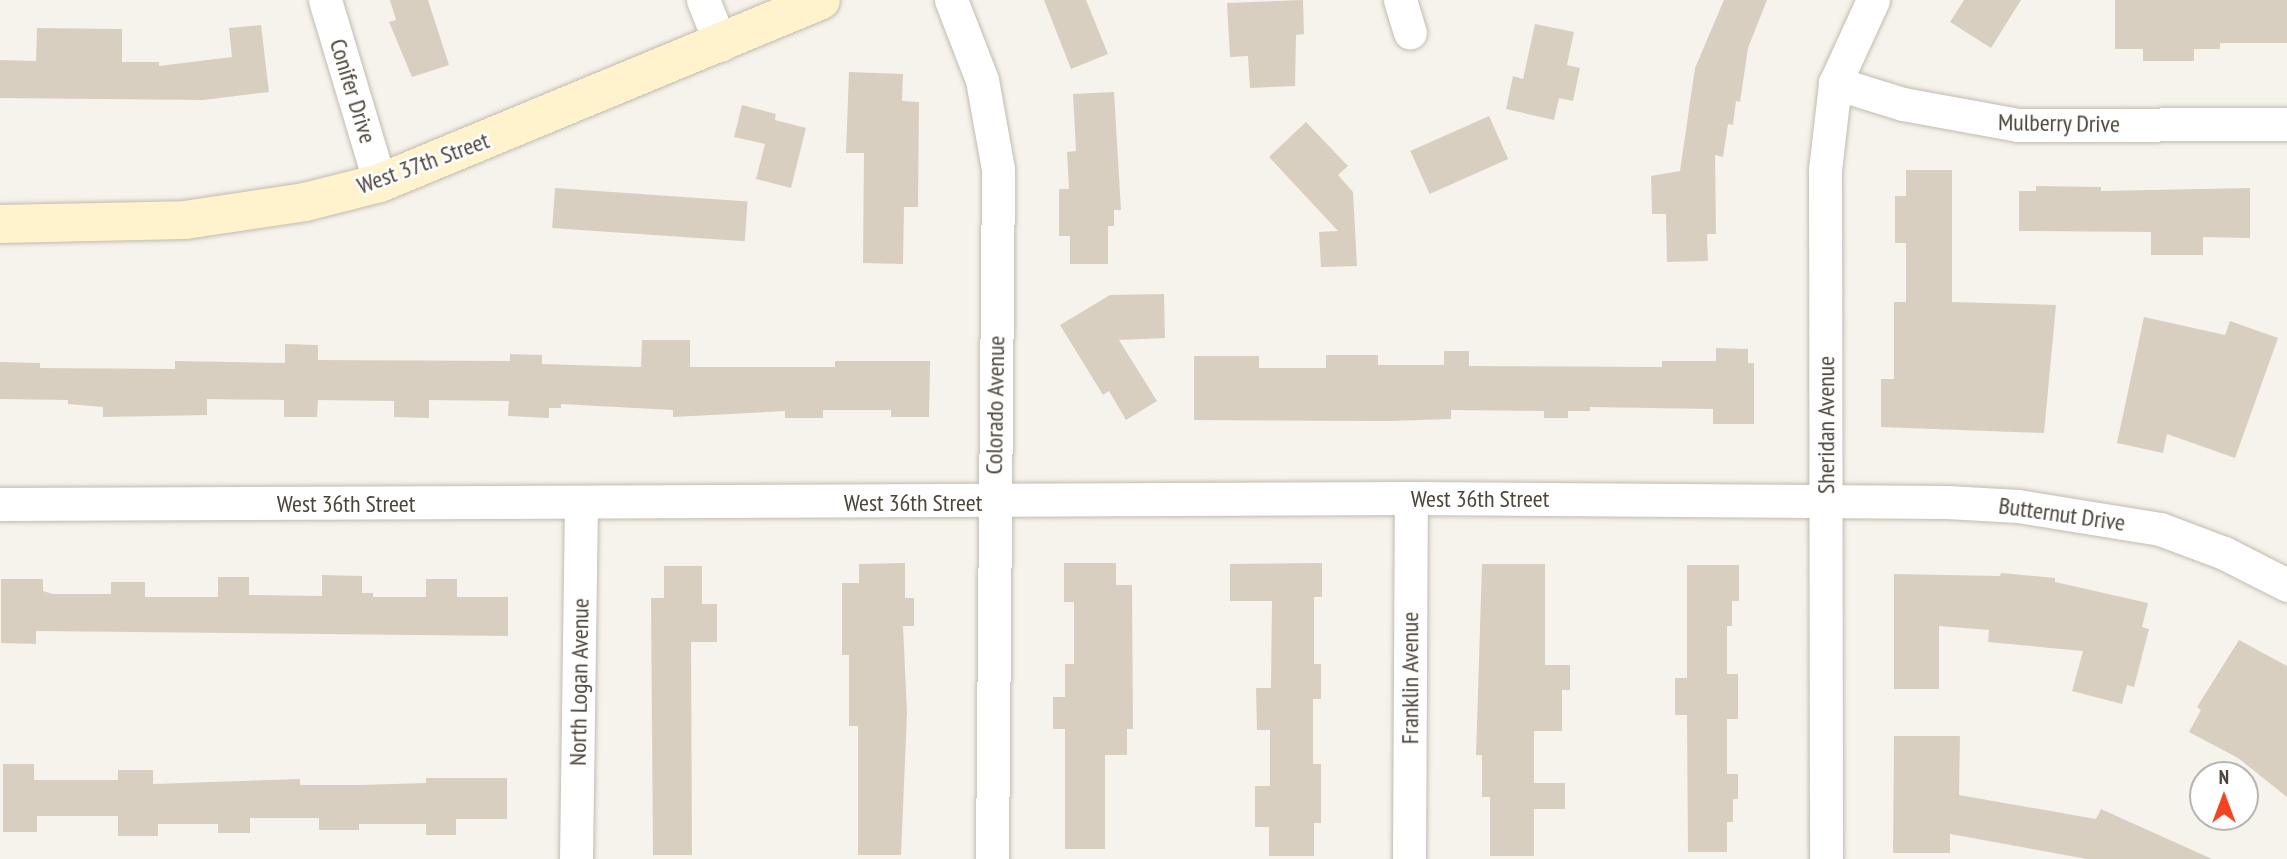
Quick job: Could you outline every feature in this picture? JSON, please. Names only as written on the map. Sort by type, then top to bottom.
[{"type":"street","name":"Conifer Drive","points":[[325,0],[380,183]]},
{"type":"street","points":[[703,0],[721,45]]},
{"type":"street","name":"West 37th Street","points":[[0,224],[185,220],[305,202],[380,183],[721,45],[821,0]]},
{"type":"street","name":"Colorado Avenue","points":[[950,0],[982,80],[998,169],[992,859]]},
{"type":"street","points":[[1400,0],[1410,33]]},
{"type":"street","name":"Sheridan Avenue","points":[[1826,859],[1825,170],[1835,83],[1873,0]]},
{"type":"street","name":"Mulberry Drive","points":[[1835,83],[1903,104],[2018,125],[2287,124]]},
{"type":"street","name":"West 36th Street","points":[[0,504],[581,505],[1410,498],[1825,501]]},
{"type":"street","name":"Franklin Avenue","points":[[1409,859],[1410,498]]},
{"type":"street","name":"Butternut Drive","points":[[1825,501],[2006,505],[2096,516],[2160,529],[2224,553],[2287,585]]},
{"type":"street","name":"North Logan Avenue","points":[[576,859],[581,505]]},
{"type":"building","points":[[390,0],[428,0],[449,65],[412,77],[389,22],[396,20]]},
{"type":"building","points":[[1044,0],[1086,0],[1108,54],[1071,69]]},
{"type":"building","points":[[1303,0],[1304,34],[1296,35],[1295,86],[1250,88],[1248,56],[1230,57],[1227,3]]},
{"type":"building","points":[[1724,0],[1767,0],[1748,48],[1740,102],[1736,101],[1733,125],[1728,124],[1723,157],[1715,155],[1716,234],[1707,234],[1708,261],[1667,262],[1666,214],[1652,214],[1651,176],[1680,171],[1695,68]]},
{"type":"building","points":[[1964,0],[2021,0],[1991,48],[1950,22]]},
{"type":"building","points":[[2115,0],[2287,0],[2287,43],[2220,43],[2220,49],[2194,49],[2194,61],[2143,61],[2143,49],[2115,49]]},
{"type":"building","points":[[1535,24],[1574,32],[1567,65],[1580,68],[1573,101],[1559,98],[1554,120],[1506,109],[1513,76],[1523,79]]},
{"type":"building","points":[[261,25],[269,92],[203,100],[0,98],[0,60],[36,61],[37,28],[122,29],[122,62],[159,62],[159,66],[232,57],[229,28]]},
{"type":"building","points":[[849,72],[903,74],[902,101],[919,102],[918,207],[904,207],[903,264],[863,263],[864,153],[846,153]]},
{"type":"building","points":[[1114,92],[1121,210],[1114,210],[1114,226],[1108,226],[1108,264],[1070,264],[1070,236],[1059,236],[1059,189],[1069,189],[1067,152],[1076,151],[1073,94]]},
{"type":"building","points":[[742,105],[776,114],[775,120],[806,128],[791,188],[756,179],[765,144],[734,137]]},
{"type":"building","points":[[1489,116],[1508,159],[1430,194],[1410,151]]},
{"type":"building","points":[[1306,122],[1348,166],[1338,175],[1353,192],[1357,266],[1321,267],[1319,232],[1338,231],[1269,157]]},
{"type":"building","points":[[1906,170],[1952,170],[1952,302],[2056,305],[2044,433],[1881,427],[1881,379],[1894,379],[1894,302],[1906,302],[1906,243],[1895,243],[1895,196],[1906,196]]},
{"type":"building","points":[[2036,186],[2101,187],[2101,191],[2250,188],[2250,238],[2203,237],[2203,255],[2151,255],[2151,232],[2019,231],[2019,191],[2036,191]]},
{"type":"building","points":[[555,188],[748,201],[745,241],[552,228]]},
{"type":"building","points":[[1164,294],[1165,338],[1119,340],[1157,401],[1126,420],[1109,391],[1103,395],[1060,325],[1110,295]]},
{"type":"building","points":[[2144,317],[2225,335],[2230,321],[2278,338],[2235,458],[2167,434],[2163,453],[2117,443]]},
{"type":"building","points":[[642,340],[690,340],[690,367],[835,367],[835,361],[930,361],[929,417],[891,417],[891,410],[823,410],[823,418],[785,418],[785,411],[673,417],[673,410],[561,404],[561,408],[549,408],[549,418],[508,416],[509,401],[429,400],[429,418],[394,417],[394,401],[318,400],[317,417],[284,417],[284,400],[207,399],[207,415],[103,417],[103,407],[68,404],[68,400],[0,399],[0,362],[40,363],[40,368],[175,369],[175,361],[285,363],[285,344],[318,345],[318,360],[510,361],[510,354],[542,355],[542,364],[641,367]]},
{"type":"building","points":[[1716,348],[1748,349],[1748,363],[1754,363],[1754,424],[1713,424],[1713,409],[1590,407],[1590,411],[1568,411],[1568,418],[1544,418],[1544,411],[1451,410],[1451,419],[1194,420],[1194,356],[1259,356],[1259,368],[1326,368],[1326,355],[1378,355],[1378,365],[1444,365],[1444,351],[1469,351],[1469,366],[1662,367],[1662,361],[1716,361]]},
{"type":"building","points":[[905,563],[905,598],[914,598],[914,626],[903,626],[907,713],[901,855],[858,855],[858,726],[849,726],[849,655],[842,655],[842,583],[859,583],[859,564]]},
{"type":"building","points":[[1064,563],[1116,563],[1116,585],[1132,585],[1133,729],[1127,729],[1127,755],[1105,755],[1105,849],[1065,849],[1065,729],[1053,729],[1053,697],[1065,697],[1065,664],[1074,664],[1074,602],[1064,602]]},
{"type":"building","points":[[1322,563],[1322,597],[1314,597],[1314,664],[1321,664],[1321,699],[1313,699],[1313,764],[1321,764],[1321,823],[1314,823],[1314,856],[1269,856],[1269,827],[1255,827],[1255,786],[1270,786],[1270,730],[1257,730],[1256,688],[1271,688],[1272,601],[1230,601],[1230,564]]},
{"type":"building","points":[[1482,564],[1545,564],[1545,665],[1570,665],[1570,690],[1562,690],[1562,731],[1534,731],[1534,783],[1565,783],[1565,809],[1534,809],[1534,856],[1490,856],[1490,797],[1482,797],[1482,755],[1476,755]]},
{"type":"building","points":[[1687,565],[1739,565],[1739,601],[1732,601],[1732,626],[1727,626],[1727,674],[1738,674],[1738,719],[1727,719],[1727,774],[1738,774],[1738,799],[1733,799],[1733,822],[1727,822],[1727,852],[1688,852],[1687,715],[1675,715],[1675,678],[1687,678]]},
{"type":"building","points":[[664,566],[702,566],[702,604],[717,604],[717,642],[691,642],[692,855],[653,855],[651,598],[664,598]]},
{"type":"building","points":[[2001,573],[2055,578],[2055,582],[2148,603],[2142,627],[2149,629],[2134,687],[2127,685],[2122,704],[2072,691],[2083,651],[1988,642],[1989,630],[1939,626],[1939,689],[1894,689],[1894,574],[2000,576]]},
{"type":"building","points":[[322,575],[362,576],[362,593],[373,593],[373,597],[426,597],[426,579],[457,579],[457,597],[508,597],[508,636],[36,631],[36,644],[1,643],[1,579],[43,579],[43,591],[53,594],[111,594],[111,582],[145,582],[145,597],[218,597],[218,577],[249,577],[249,595],[322,596]]},
{"type":"building","points":[[2239,640],[2287,666],[2287,797],[2259,775],[2259,761],[2242,761],[2189,732],[2201,710],[2197,707]]},
{"type":"building","points":[[1894,736],[1960,736],[1959,795],[2096,819],[2101,809],[2212,859],[2087,859],[1950,834],[1950,853],[1893,853]]},
{"type":"building","points":[[3,764],[34,764],[34,780],[118,780],[118,770],[153,770],[153,784],[300,779],[300,785],[361,785],[426,783],[426,778],[507,778],[507,819],[456,819],[456,835],[426,835],[426,824],[359,824],[359,830],[319,830],[319,818],[250,818],[250,833],[218,833],[218,824],[158,824],[158,836],[118,836],[118,816],[37,816],[37,832],[3,832]]}]
